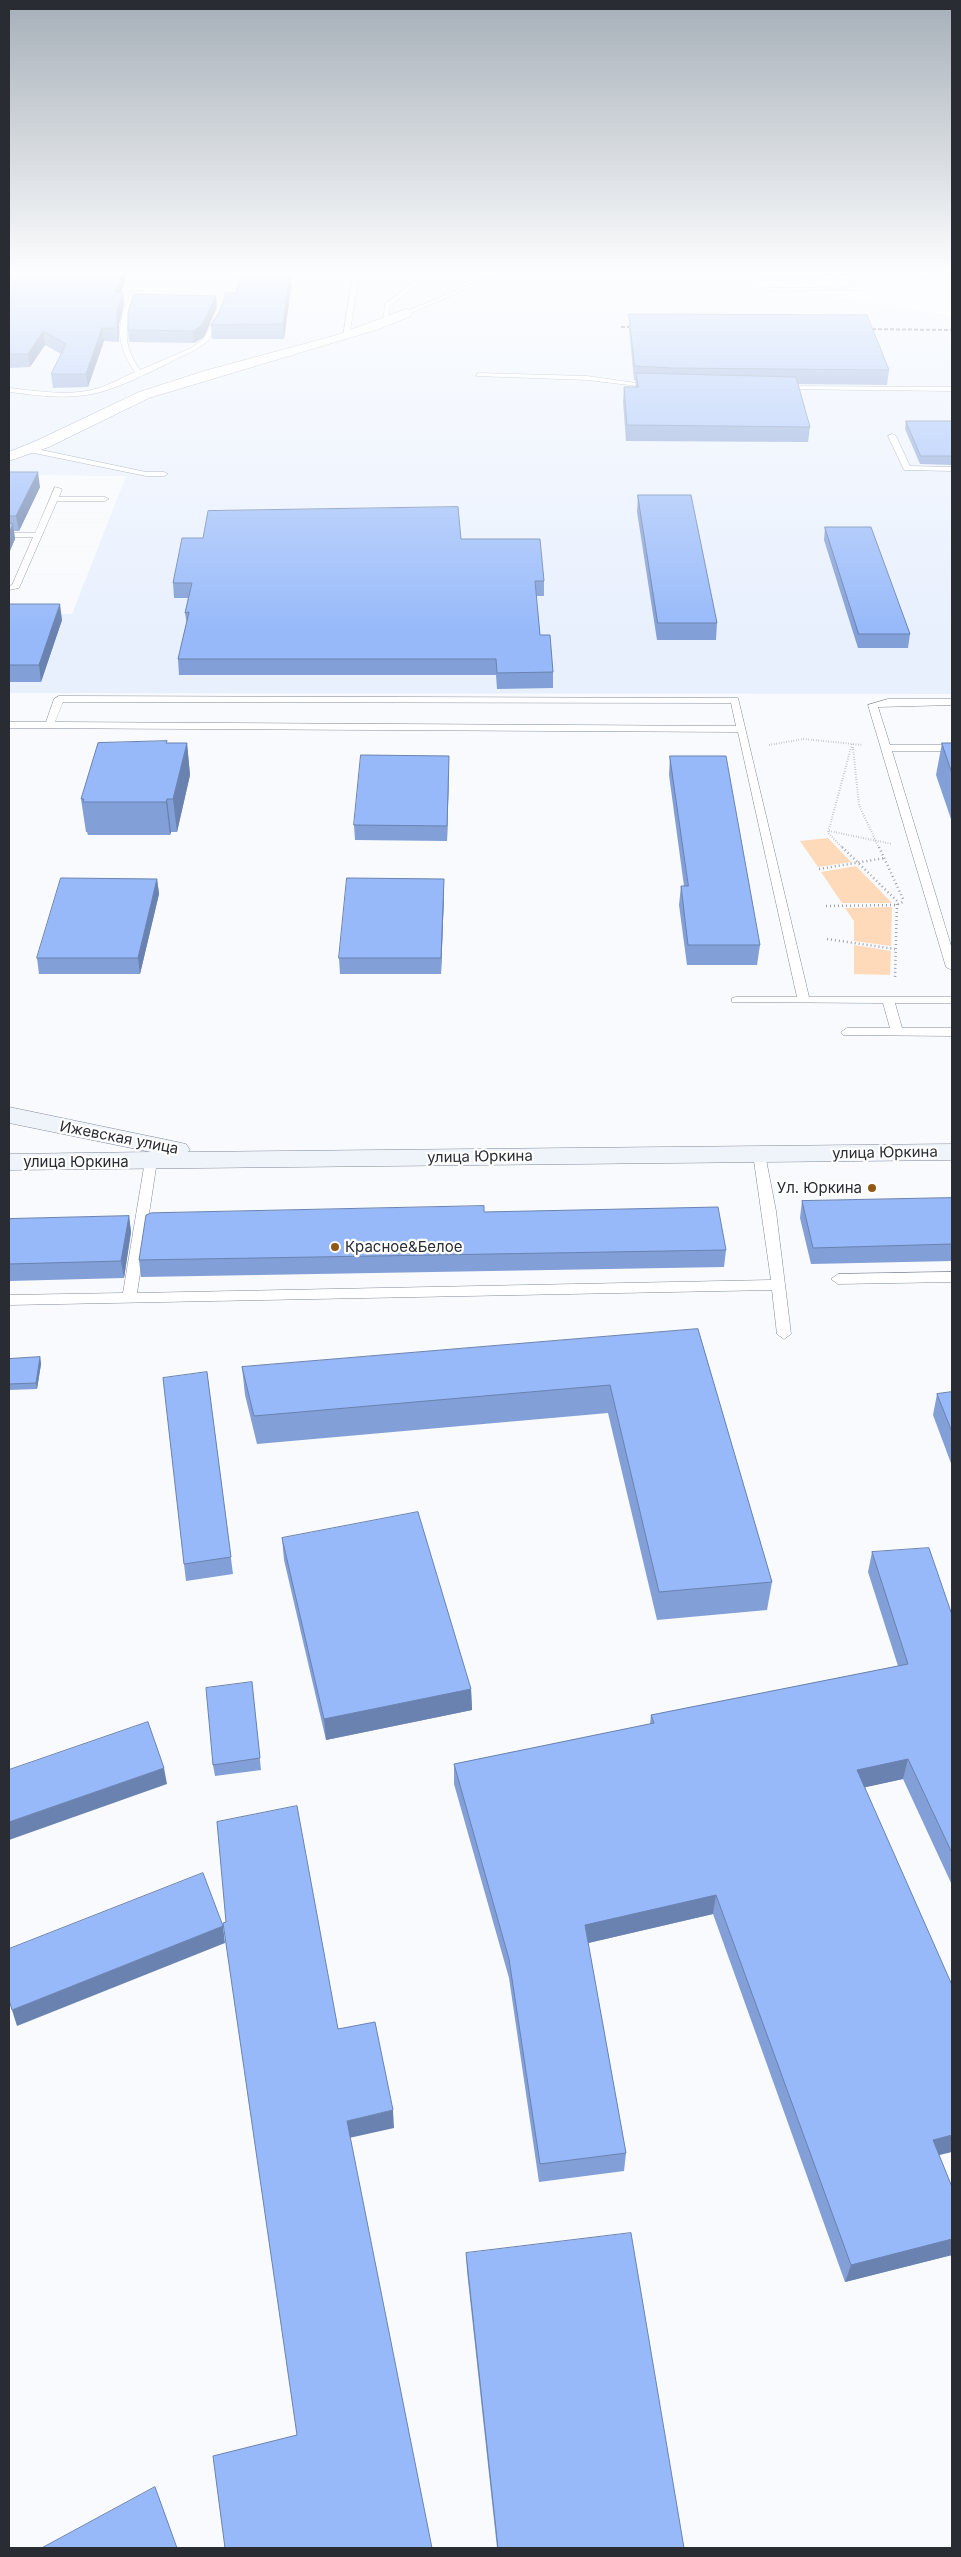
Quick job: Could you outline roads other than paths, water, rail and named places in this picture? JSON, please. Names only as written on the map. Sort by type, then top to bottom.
[{"type":"main road","name":"Ижевская улица","points":[[9,1115],[230,1160]]},
{"type":"main road","name":"улица Юркина","points":[[9,1162],[952,1152]]},
{"type":"street","points":[[9,456],[32,450],[149,393]]},
{"type":"lane","points":[[37,393],[60,396],[84,393]]},
{"type":"lane","points":[[892,436],[907,468],[952,469]]},
{"type":"lane","points":[[32,450],[146,474],[164,474]]},
{"type":"lane","points":[[9,588],[15,588],[58,489]]},
{"type":"lane","points":[[54,499],[105,499]]},
{"type":"lane","points":[[9,535],[38,535]]},
{"type":"lane","points":[[49,726],[59,699],[735,700],[740,729],[804,1000]]},
{"type":"lane","points":[[952,702],[888,702],[873,705],[952,967]]},
{"type":"lane","points":[[9,725],[740,729]]},
{"type":"lane","points":[[885,748],[952,748]]},
{"type":"lane","points":[[736,1000],[952,1000]]},
{"type":"lane","points":[[888,1000],[897,1032]]},
{"type":"lane","points":[[847,1032],[952,1032]]},
{"type":"lane","points":[[759,1154],[769,1211],[784,1334]]},
{"type":"lane","points":[[129,1298],[151,1161]]},
{"type":"lane","points":[[838,1279],[952,1277]]},
{"type":"lane","points":[[9,1300],[777,1285]]},
{"type":"place","name":"Ул. Юркина","points":[[872,1188]]},
{"type":"place","name":"Красное&Белое","points":[[335,1247]]}]
